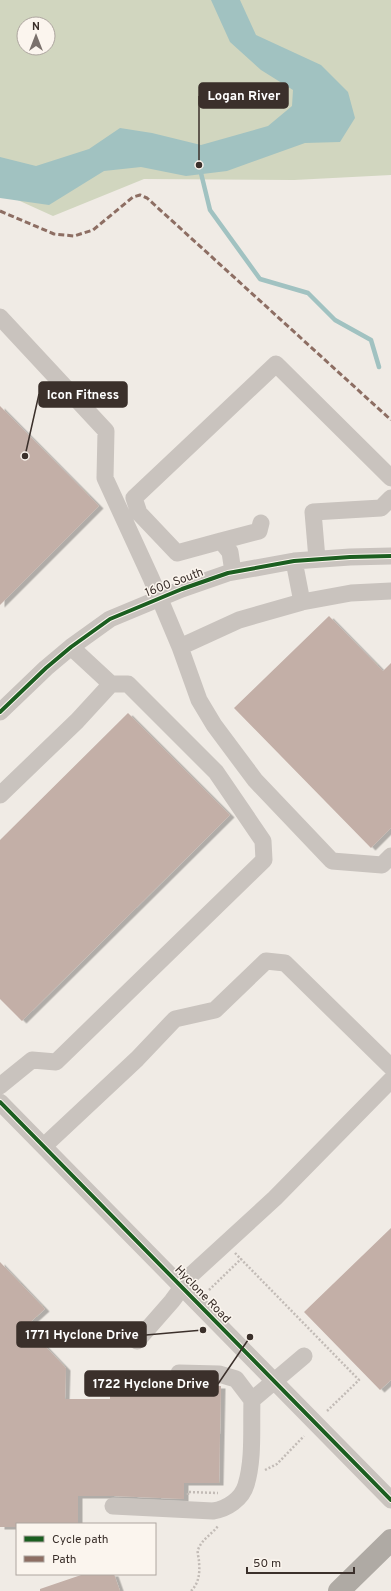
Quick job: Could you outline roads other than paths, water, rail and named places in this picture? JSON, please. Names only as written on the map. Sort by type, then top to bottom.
[{"type":"highway","points":[[339,1591],[391,1540]]},
{"type":"street","points":[[0,317],[106,431],[105,478],[180,647],[199,700],[214,725],[255,780],[332,861],[382,865],[391,856]]},
{"type":"street","points":[[261,523],[259,531],[177,554],[139,513],[134,498],[276,364],[391,478]]},
{"type":"street","points":[[317,559],[313,512],[381,508],[391,498]]},
{"type":"street","points":[[221,541],[230,552],[233,572]]},
{"type":"street","name":"1600 South","points":[[0,712],[46,668],[71,647],[110,619],[159,598],[233,572],[294,561],[391,556]]},
{"type":"street","points":[[294,561],[302,602]]},
{"type":"street","points":[[180,647],[239,620],[302,602],[351,593],[391,591]]},
{"type":"street","points":[[0,1086],[32,1060],[56,1062],[264,860],[263,841],[216,772],[128,684],[111,684],[71,647]]},
{"type":"street","points":[[0,795],[77,721],[111,684]]},
{"type":"street","points":[[44,1146],[138,1059],[175,1019],[215,1010],[266,961],[285,964],[391,1067]]},
{"type":"street","points":[[138,1341],[172,1301],[191,1275],[275,1198],[391,1080]]},
{"type":"street","name":"Hyclone Road","points":[[0,1102],[391,1500]]},
{"type":"street","points":[[252,1400],[304,1356]]},
{"type":"street","points":[[113,1506],[213,1511],[220,1510],[237,1499],[246,1486],[250,1458],[252,1400],[236,1380],[219,1374],[179,1373]]},
{"type":"water","points":[[211,0],[240,0],[256,35],[321,65],[348,92],[355,118],[340,142],[305,143],[227,171],[186,176],[141,167],[104,171],[49,205],[0,198],[0,157],[36,166],[89,149],[120,128],[152,133],[201,145],[268,126],[292,106],[293,90],[261,70],[230,42]]},
{"type":"waterway","points":[[200,169],[210,210],[260,279],[308,293],[335,320],[371,340],[379,367]]},
{"type":"place","name":"Logan River","points":[[199,165]]},
{"type":"place","name":"Icon Fitness","points":[[25,456]]},
{"type":"place","name":"1771 Hyclone Drive","points":[[203,1330]]},
{"type":"place","name":"1722 Hyclone Drive","points":[[250,1337]]}]
